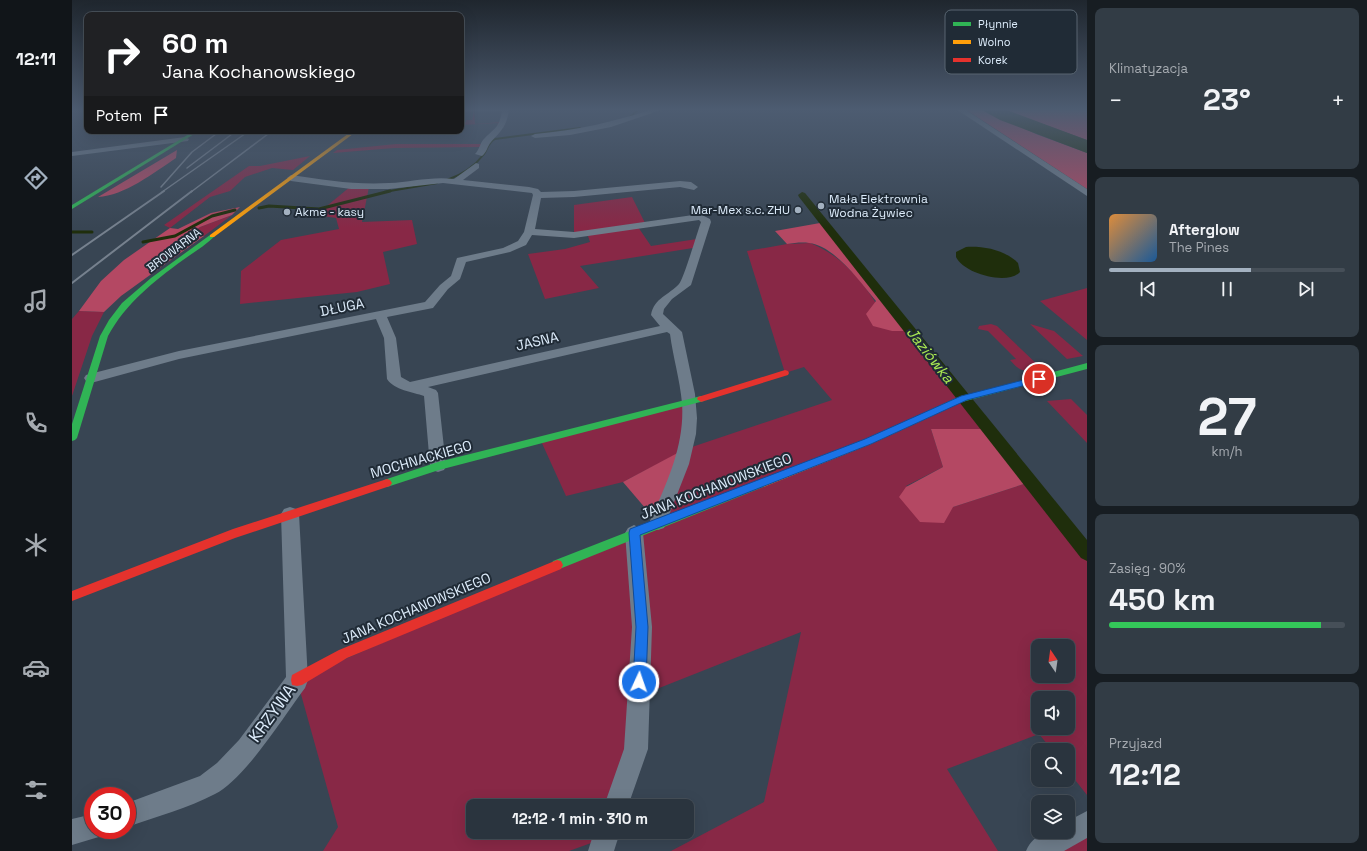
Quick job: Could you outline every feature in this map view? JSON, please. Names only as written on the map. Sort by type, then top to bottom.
[{"type":"street","points":[[72,154],[111,149]]},
{"type":"street","points":[[72,207],[168,149]]},
{"type":"street","name":"BROWARNA","points":[[72,438],[104,336],[110,324],[133,297],[331,149]]},
{"type":"street","points":[[479,154],[483,149]]},
{"type":"street","points":[[1020,149],[1087,193]]},
{"type":"street","points":[[450,181],[476,166]]},
{"type":"street","points":[[291,178],[369,187],[450,181],[528,190],[536,192],[539,195],[574,194],[680,184],[688,184],[694,187]]},
{"type":"street","name":"DŁUGA","points":[[90,378],[179,355],[429,305],[439,296],[444,287],[456,277],[461,260],[515,247],[522,243],[528,232],[536,197],[539,195]]},
{"type":"street","points":[[528,232],[574,234],[700,217],[705,219],[706,222],[685,285],[668,297],[658,308],[657,316],[669,328],[676,332],[689,403],[688,440],[681,470],[658,523]]},
{"type":"street","points":[[380,315],[390,338],[394,379],[402,384],[430,393],[438,466]]},
{"type":"street","name":"JASNA","points":[[412,386],[669,328]]},
{"type":"street","name":"JANA KOCHANOWSKIEGO","points":[[297,680],[343,654],[658,523],[868,442],[962,399],[1087,366]]},
{"type":"street","name":"MOCHNACKIEGO","points":[[72,596],[232,534],[438,466],[689,403],[785,373]]},
{"type":"street","name":"KRZYWA","points":[[136,812],[185,794],[214,780],[247,748],[297,680],[290,514]]},
{"type":"street","points":[[618,799],[636,749],[642,627],[634,533]]},
{"type":"street","points":[[1039,851],[1087,824]]},
{"type":"street","points":[[72,832],[84,829]]},
{"type":"street","points":[[601,851],[605,839]]},
{"type":"shaded area","points":[[350,149],[385,149],[333,153],[337,150]]},
{"type":"shaded area","points":[[1026,149],[1075,149],[1087,153],[1087,189]]},
{"type":"shaded area","points":[[1076,149],[1087,149],[1087,153]]},
{"type":"shaded area","points":[[177,150],[176,158],[129,188],[108,196],[98,197]]},
{"type":"shaded area","points":[[310,156],[293,170],[272,168],[245,177],[230,191],[210,197],[170,228],[164,225],[249,166],[260,166]]},
{"type":"shaded area","points":[[351,186],[369,187],[362,222],[412,220],[417,244],[383,252],[390,284],[357,292],[240,304],[241,271],[281,240],[339,229],[336,218],[316,215]]},
{"type":"shaded area","points":[[632,197],[646,225],[638,227],[651,246],[697,239],[693,248],[580,266],[599,288],[545,299],[528,254],[565,249],[590,242],[587,233],[574,235],[574,205]]},
{"type":"shaded area","points":[[240,207],[232,215],[200,227],[190,234],[204,236],[121,296],[104,312],[79,311],[101,281],[124,260],[170,228],[178,229],[211,213]]},
{"type":"shaded area","points":[[232,215],[204,236],[190,234],[200,227]]},
{"type":"shaded area","points":[[820,223],[905,331],[892,331],[873,326],[866,314],[876,301],[855,275],[828,251],[809,243],[787,244],[775,231]]},
{"type":"shaded area","points":[[810,243],[837,258],[868,291],[892,331],[911,331],[989,429],[931,429],[943,467],[906,486],[953,507],[1030,482],[1084,550],[1087,550],[1087,795],[1075,780],[1075,743],[1046,743],[1040,735],[1075,735],[1075,691],[1031,691],[1031,735],[1036,735],[947,769],[998,851],[671,851],[764,802],[801,632],[639,696],[617,799],[466,799],[466,839],[602,839],[569,851],[323,851],[338,827],[297,680],[658,523],[685,450],[623,482],[566,496],[541,441],[688,400],[686,449],[832,400],[804,367],[785,373],[747,251],[787,244]]},
{"type":"shaded area","points":[[966,247],[987,248],[1001,252],[1018,263],[1020,272],[1014,276],[1006,278],[996,278],[986,276],[967,268],[960,263],[956,257],[956,252]]},
{"type":"shaded area","points":[[1087,288],[1087,340],[1040,301]]},
{"type":"shaded area","points":[[79,311],[104,312],[92,336],[72,396],[72,319]]},
{"type":"shaded area","points":[[991,324],[997,326],[1041,368],[1024,370],[1018,368],[1010,360],[1016,359],[988,331],[978,329],[979,326]]},
{"type":"shaded area","points":[[1030,324],[1054,331],[1083,356],[1067,359]]},
{"type":"shaded area","points":[[964,398],[989,429],[988,429]]},
{"type":"shaded area","points":[[1071,399],[1087,415],[1087,443],[1047,401]]},
{"type":"shaded area","points":[[931,429],[988,429],[1084,550],[1030,482],[953,507],[944,523],[920,522],[899,497],[906,487],[943,467]]},
{"type":"shaded area","points":[[685,449],[658,523],[623,482]]},
{"type":"shaded area","points":[[1087,828],[1087,851],[1060,851],[1075,839]]},
{"type":"waterway","points":[[447,180],[457,176],[472,166],[484,154],[487,149]]},
{"type":"waterway","points":[[384,192],[437,183]]},
{"type":"waterway","points":[[259,208],[269,206],[319,209],[390,191]]},
{"type":"waterway","name":"Jaziówka","points":[[802,195],[1087,553]]},
{"type":"waterway","points":[[143,242],[175,236],[212,216],[235,210]]},
{"type":"waterway","points":[[72,232],[92,232]]},
{"type":"railway","points":[[161,187],[196,149]]},
{"type":"railway","points":[[187,168],[213,149]]},
{"type":"railway","points":[[162,192],[224,149]]},
{"type":"railway","points":[[191,192],[248,149]]},
{"type":"railway","points":[[72,255],[164,191]]},
{"type":"railway","points":[[72,283],[192,191]]},
{"type":"traffic: fast","points":[[72,207],[168,149]]},
{"type":"traffic: fast","points":[[72,438],[104,336],[113,320],[125,305],[153,279],[212,236]]},
{"type":"traffic: fast","points":[[931,413],[959,400],[1087,366]]},
{"type":"traffic: fast","points":[[387,483],[438,466],[701,399]]},
{"type":"traffic: fast","points":[[557,565],[763,483]]},
{"type":"traffic: slow","points":[[212,236],[331,149]]},
{"type":"traffic: slow","points":[[763,483],[868,442],[931,413]]},
{"type":"traffic: jam","points":[[701,399],[785,373]]},
{"type":"traffic: jam","points":[[72,596],[233,534],[387,483]]},
{"type":"traffic: jam","points":[[297,680],[343,654],[557,565]]},
{"type":"place","name":"Mała Elektrownia Wodna Żywiec","points":[[821,206]]},
{"type":"place","name":"Mar-Mex s.c. ZHU","points":[[798,210]]},
{"type":"place","name":"Akme - kasy","points":[[287,212]]},
{"type":"route","points":[[639,682],[642,627],[634,533],[868,442],[964,398],[1039,379]]}]
